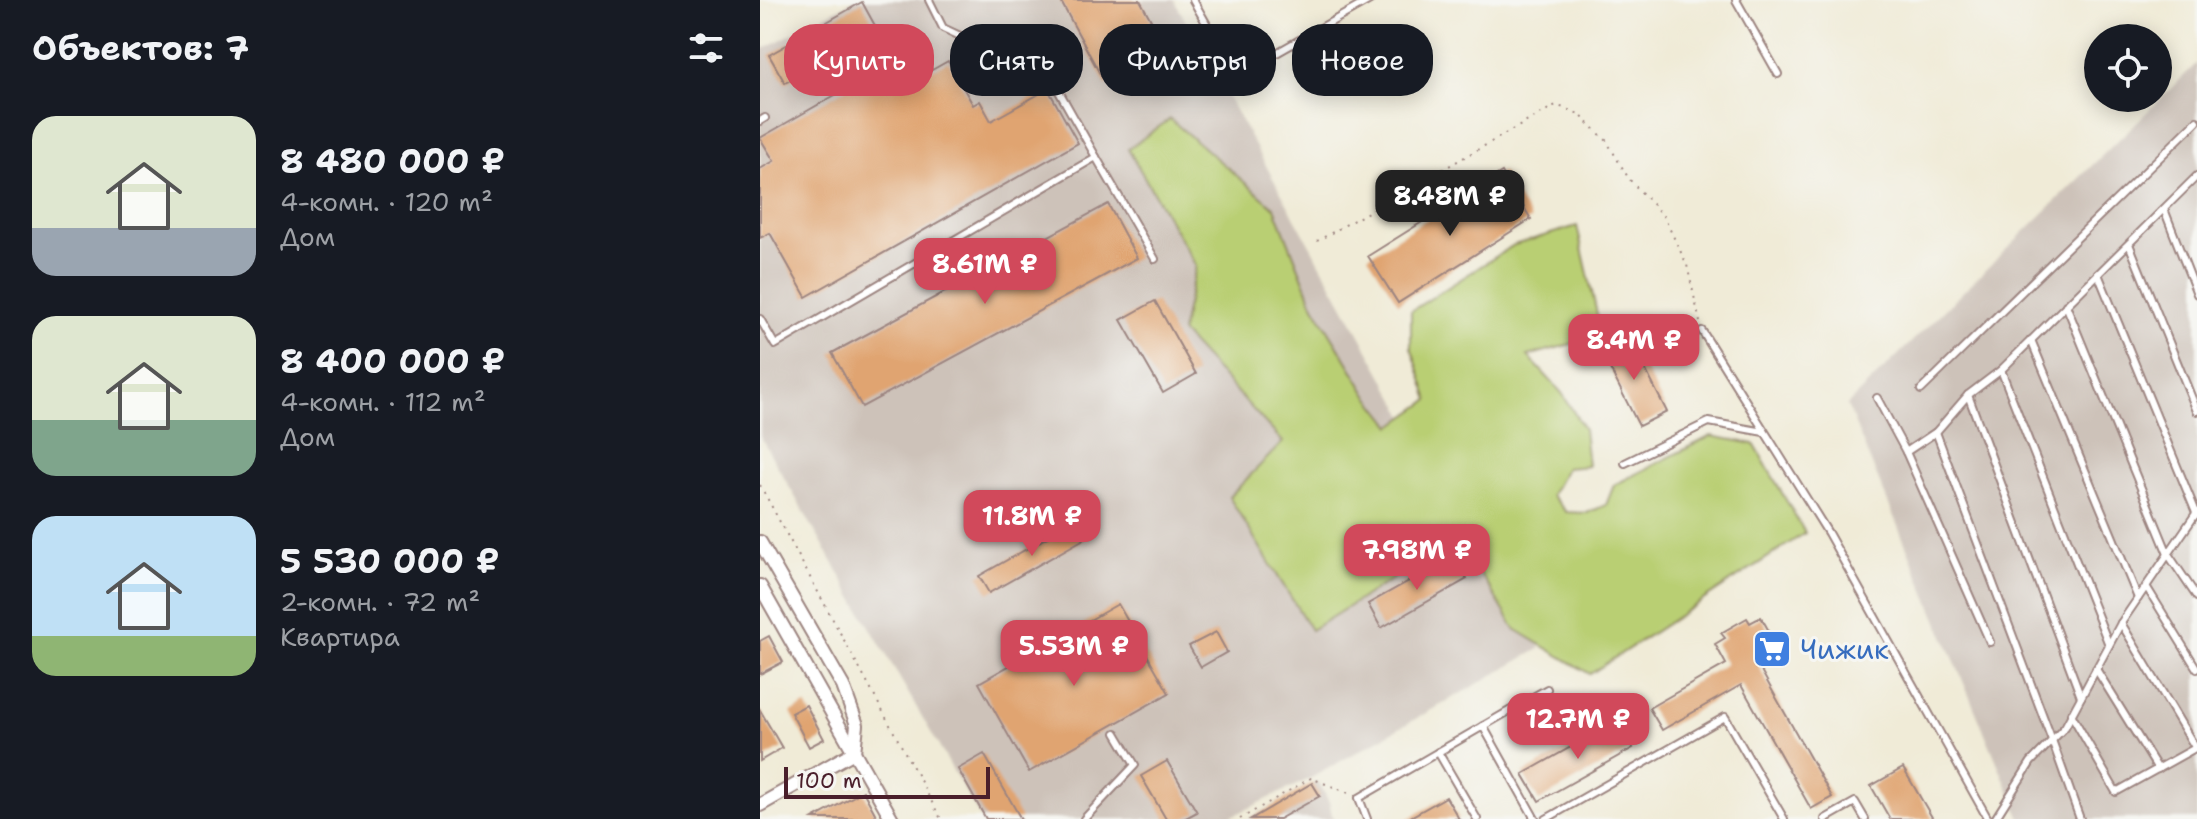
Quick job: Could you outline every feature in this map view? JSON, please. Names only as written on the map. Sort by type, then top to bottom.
[{"type":"street","points":[[760,542],[843,686],[857,725],[854,752]]},
{"type":"street","points":[[760,586],[892,819]]},
{"type":"street","points":[[760,805],[854,752]]},
{"type":"lane","points":[[929,0],[943,28],[1052,79],[1155,259]]},
{"type":"lane","points":[[1193,0],[1236,76],[1370,0]]},
{"type":"lane","points":[[1736,0],[1778,74]]},
{"type":"lane","points":[[1921,390],[2197,121]]},
{"type":"lane","points":[[760,319],[775,345],[1096,157]]},
{"type":"lane","points":[[1906,452],[1936,432],[1968,395],[2001,370],[2197,178]]},
{"type":"lane","points":[[2164,209],[2197,294]]},
{"type":"lane","points":[[2129,244],[2197,411]]},
{"type":"lane","points":[[1995,819],[2031,762],[2065,727],[2121,623],[2197,514],[2098,274]]},
{"type":"lane","points":[[2066,305],[2168,554],[2197,597]]},
{"type":"lane","points":[[1702,331],[1828,533],[1988,819]]},
{"type":"lane","points":[[2031,340],[2138,598]]},
{"type":"lane","points":[[2001,370],[2109,645]]},
{"type":"lane","points":[[1968,395],[2081,697]]},
{"type":"lane","points":[[1877,398],[1906,452],[1990,642]]},
{"type":"lane","points":[[1625,463],[1709,422],[1764,432]]},
{"type":"lane","points":[[1936,432],[2080,819]]},
{"type":"lane","points":[[2146,586],[2197,669]]},
{"type":"lane","points":[[2071,714],[2116,792],[2196,747],[2121,623]]},
{"type":"lane","points":[[2096,669],[2158,769]]},
{"type":"lane","points":[[1367,819],[1359,798],[1547,689]]},
{"type":"lane","points":[[1546,819],[1725,717],[1782,819]]},
{"type":"lane","points":[[1483,726],[1535,819]]},
{"type":"lane","points":[[1084,819],[1135,765],[1116,733]]},
{"type":"lane","points":[[1438,752],[1477,819]]},
{"type":"lane","points":[[1825,819],[1855,802],[1865,819]]},
{"type":"path","points":[[1317,241],[1556,105],[1579,114],[1606,140],[1629,179],[1664,217],[1687,265],[1702,331]]},
{"type":"path","points":[[760,485],[941,819]]},
{"type":"path","points":[[1240,819],[1311,778],[1359,798]]},
{"type":"shaded area","points":[[854,0],[1174,0],[1187,24],[1099,24],[1099,96],[1227,96],[1477,546],[1541,648],[1311,778],[1226,819],[981,819],[760,436],[760,51],[784,38],[784,96],[934,96],[934,24],[810,24]]},
{"type":"shaded area","points":[[2197,63],[2197,819],[2021,819],[1847,405],[2147,112],[2172,112],[2172,87]]},
{"type":"shaded area","points":[[1318,781],[1329,802],[1333,819],[1248,819]]},
{"type":"green space","points":[[1170,119],[1275,208],[1314,306],[1367,394],[1392,426],[1429,400],[1411,347],[1411,311],[1514,245],[1577,226],[1600,327],[1582,341],[1528,356],[1562,393],[1584,429],[1588,466],[1566,468],[1551,495],[1566,512],[1587,513],[1606,505],[1614,485],[1711,436],[1754,444],[1805,533],[1590,674],[1515,629],[1455,540],[1311,630],[1229,497],[1283,442],[1181,332],[1196,266],[1128,149]]},
{"type":"building","points":[[1060,0],[1140,0],[1153,24],[1099,24],[1099,72],[1083,42],[1083,24],[1073,24]]},
{"type":"building","points":[[862,2],[874,24],[823,24]]},
{"type":"building","points":[[784,46],[784,81],[769,55]]},
{"type":"building","points":[[948,61],[950,96],[968,96],[973,105],[980,101],[991,121],[1036,96],[1052,96],[1078,143],[806,297],[770,233],[760,238],[760,169],[774,161],[760,138],[833,96],[934,96],[934,69]]},
{"type":"building","points":[[1502,172],[1531,219],[1398,303],[1368,256]]},
{"type":"building","points":[[1108,204],[1137,258],[862,407],[832,353]]},
{"type":"building","points":[[1155,301],[1196,374],[1163,393],[1121,320]]},
{"type":"building","points":[[1629,337],[1667,412],[1639,426],[1601,351]]},
{"type":"building","points":[[1074,522],[1084,539],[989,593],[979,576]]},
{"type":"building","points":[[1454,556],[1467,579],[1381,628],[1368,604]]},
{"type":"building","points":[[1118,604],[1169,693],[1029,772],[979,683]]},
{"type":"building","points":[[1761,617],[1782,654],[1759,667],[1832,797],[1811,809],[1741,685],[1662,730],[1649,708],[1726,664],[1715,644],[1725,638],[1721,633],[1747,618],[1750,623]]},
{"type":"building","points":[[1216,632],[1227,652],[1201,667],[1189,646]]},
{"type":"building","points":[[769,636],[783,662],[760,674],[760,641]]},
{"type":"building","points":[[806,705],[824,739],[809,747],[791,713]]},
{"type":"building","points":[[760,710],[782,748],[760,761]]},
{"type":"building","points":[[1617,721],[1633,748],[1539,801],[1523,774]]},
{"type":"building","points":[[984,754],[1021,819],[986,819],[958,769]]},
{"type":"building","points":[[1167,761],[1197,812],[1184,819],[1166,819],[1141,776]]},
{"type":"building","points":[[1903,768],[1933,819],[1890,819],[1871,786]]},
{"type":"building","points":[[1312,783],[1320,796],[1279,819],[1251,819]]},
{"type":"building","points":[[863,791],[878,819],[813,819]]},
{"type":"building","points":[[1446,797],[1459,819],[1407,819]]},
{"type":"place","name":"Чижик","points":[[1772,649]]}]
